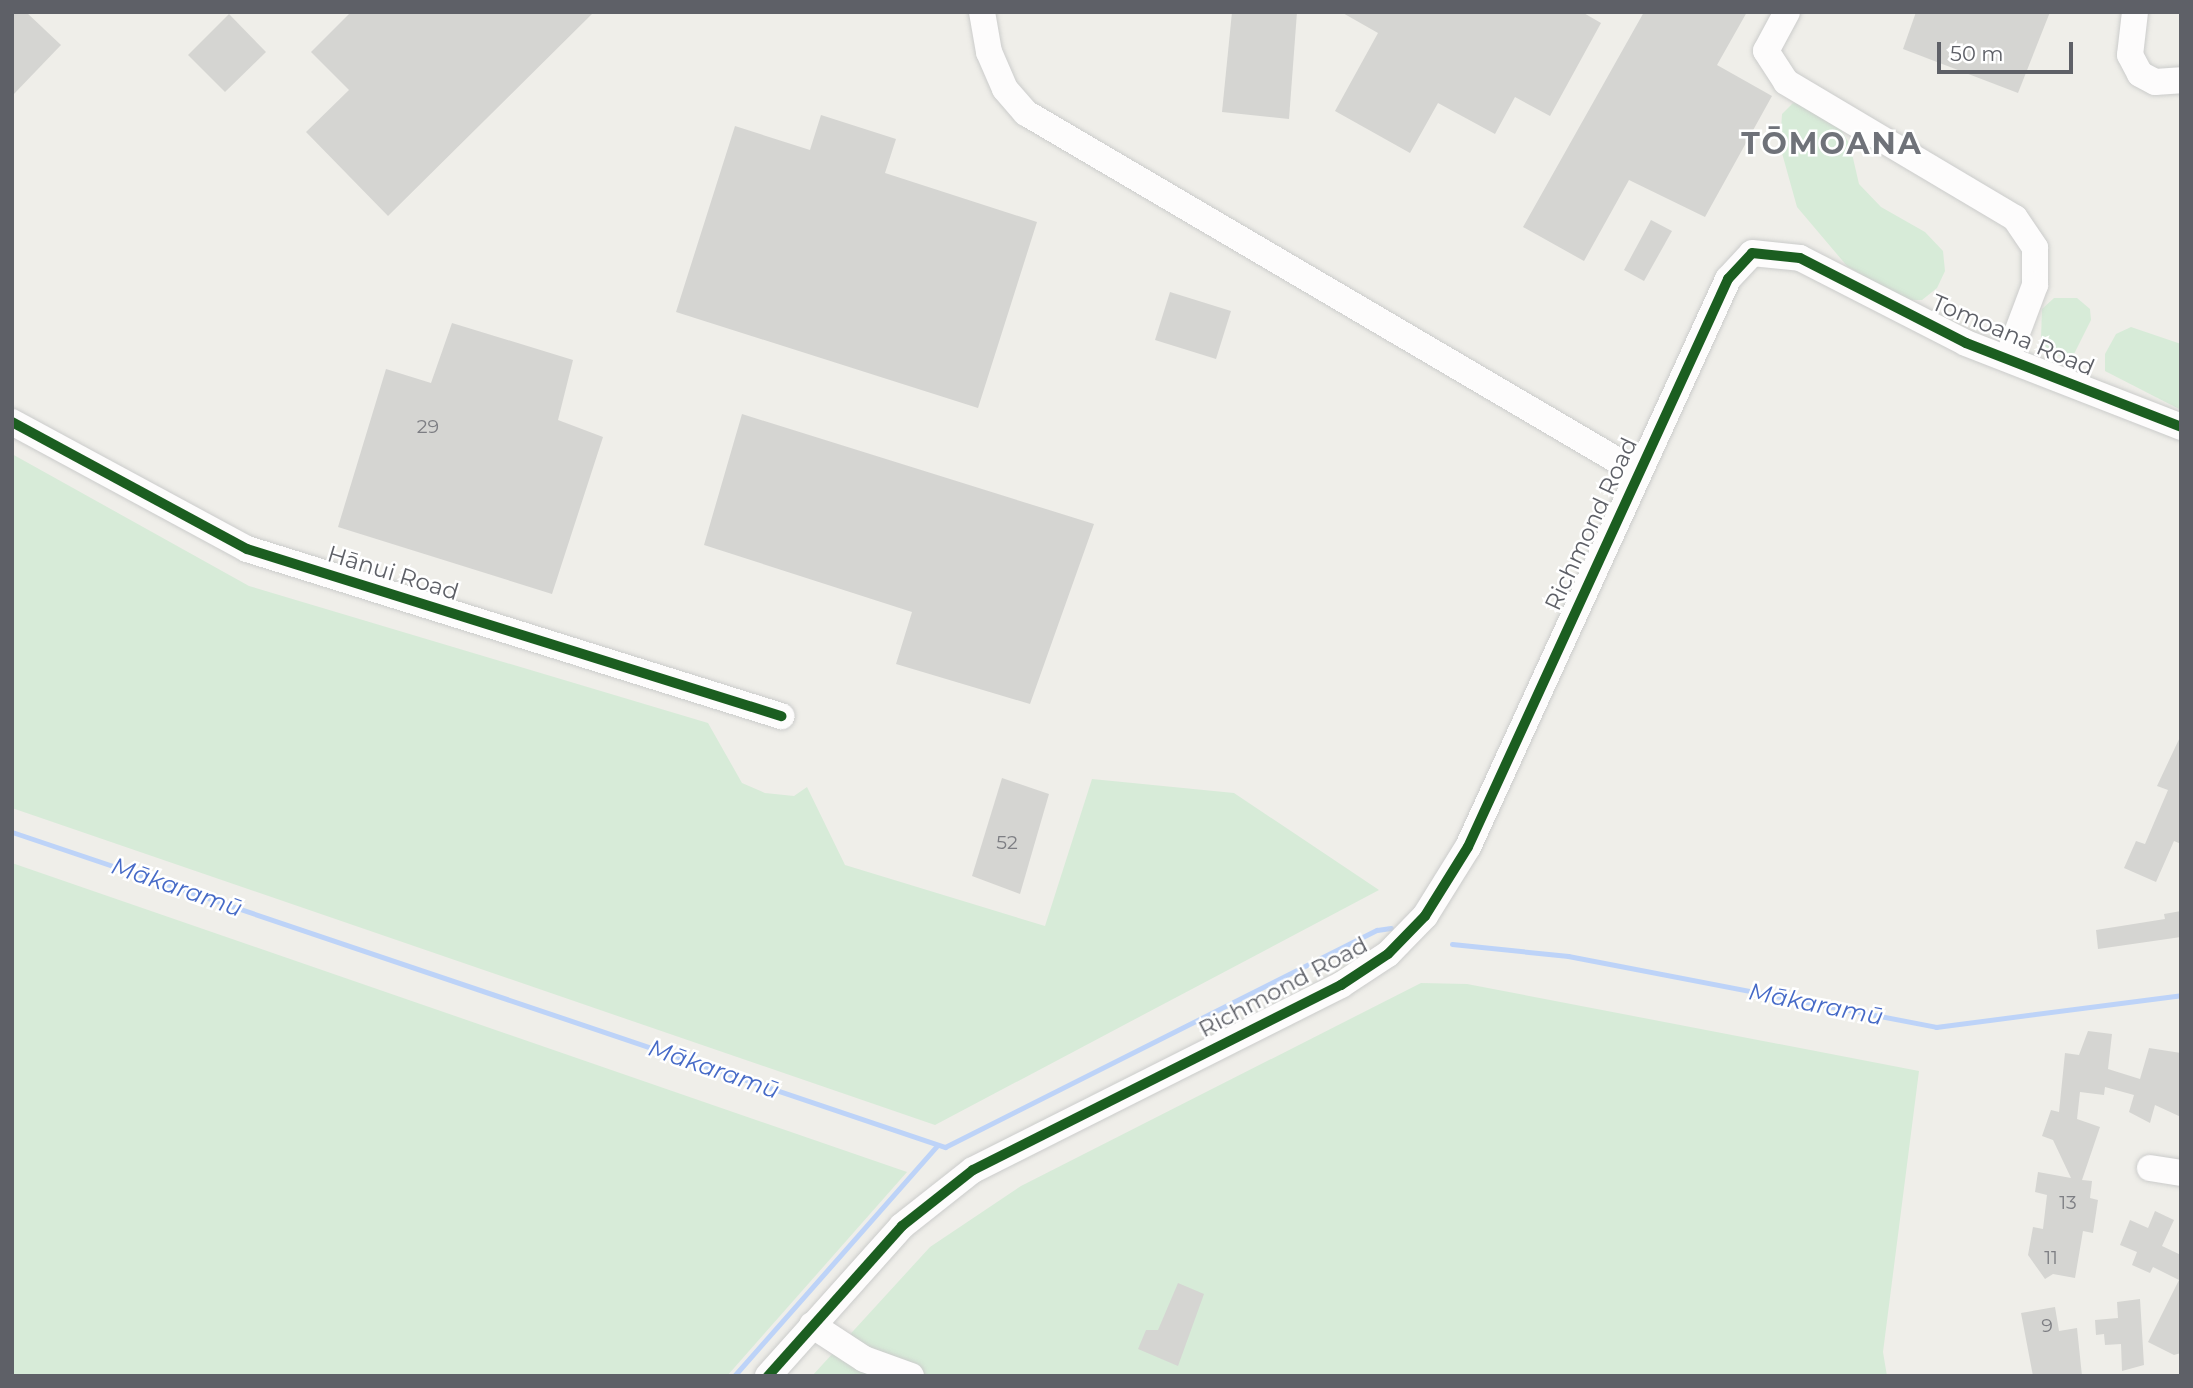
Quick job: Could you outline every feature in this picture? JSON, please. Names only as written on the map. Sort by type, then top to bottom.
[{"type":"street","points":[[982,12],[989,52],[1005,89],[1026,113],[1637,472]]},
{"type":"street","points":[[1787,12],[1766,51],[1786,82],[2015,218],[2035,248],[2035,285],[2008,356]]},
{"type":"street","points":[[2135,12],[2130,55],[2140,75],[2155,82],[2181,80]]},
{"type":"street","name":"Richmond Road","points":[[768,1376],[902,1226],[973,1170],[1311,1001],[1378,960],[1407,936],[1440,895],[1468,847],[1637,472],[1728,279],[1752,253]]},
{"type":"street","name":"Tomoana Road","points":[[1752,253],[1800,258],[1966,342],[2008,356],[2181,427]]},
{"type":"street","name":"Hānui Road","points":[[12,422],[247,550],[781,716]]},
{"type":"street","points":[[2150,1168],[2181,1173]]},
{"type":"street","points":[[812,1325],[863,1359],[911,1376]]},
{"type":"green space","points":[[1793,103],[1816,107],[1836,121],[1850,145],[1859,184],[1881,207],[1925,232],[1943,251],[1945,271],[1937,288],[1922,300],[1903,300],[1847,266],[1797,207],[1780,146],[1782,114]]},
{"type":"green space","points":[[2054,298],[2077,298],[2090,309],[2091,320],[2071,360],[2049,352],[2041,338],[2042,309]]},
{"type":"green space","points":[[2131,327],[2181,344],[2181,410],[2105,371],[2105,354],[2116,334]]},
{"type":"green space","points":[[12,454],[249,586],[708,723],[742,783],[765,793],[794,796],[807,787],[845,865],[1045,926],[1092,779],[1234,793],[1379,890],[935,1125],[12,808]]},
{"type":"green space","points":[[12,863],[907,1172],[727,1376],[12,1376]]},
{"type":"green space","points":[[1421,983],[1467,984],[1919,1071],[1883,1352],[1887,1376],[812,1376],[930,1247],[1021,1186]]},
{"type":"building","points":[[12,12],[26,12],[61,45],[12,96]]},
{"type":"building","points":[[351,12],[594,12],[388,216],[306,132],[349,90],[311,52]]},
{"type":"building","points":[[1232,12],[1297,12],[1289,119],[1222,112]]},
{"type":"building","points":[[1341,12],[1582,12],[1601,23],[1550,116],[1515,97],[1495,134],[1438,103],[1410,153],[1335,111],[1378,33]]},
{"type":"building","points":[[1644,12],[1747,12],[1717,65],[1772,96],[1705,217],[1629,180],[1584,261],[1523,227]]},
{"type":"building","points":[[1916,12],[2050,12],[2018,93],[1903,49]]},
{"type":"building","points":[[229,14],[266,52],[225,92],[188,55]]},
{"type":"building","points":[[821,115],[896,139],[885,173],[1037,222],[978,408],[676,312],[735,126],[810,150]]},
{"type":"building","points":[[1651,220],[1672,231],[1644,281],[1624,270]]},
{"type":"building","points":[[1170,292],[1231,311],[1216,359],[1155,340]]},
{"type":"building","points":[[452,323],[573,360],[558,420],[603,437],[552,594],[338,527],[386,369],[431,383]]},
{"type":"building","points":[[742,414],[1094,524],[1030,704],[896,664],[912,612],[704,545]]},
{"type":"building","points":[[2181,735],[2181,844],[2174,841],[2156,882],[2124,868],[2136,841],[2145,844],[2168,790],[2157,786]]},
{"type":"building","points":[[1002,778],[1049,794],[1020,894],[972,876]]},
{"type":"building","points":[[2181,911],[2181,937],[2098,949],[2096,930],[2165,919],[2164,914]]},
{"type":"building","points":[[2088,1031],[2112,1034],[2108,1069],[2140,1079],[2149,1048],[2181,1053],[2181,1117],[2155,1105],[2150,1123],[2129,1112],[2134,1095],[2105,1087],[2104,1095],[2080,1092],[2077,1119],[2100,1127],[2082,1180],[2092,1181],[2090,1198],[2098,1200],[2093,1233],[2083,1231],[2075,1278],[2053,1274],[2045,1279],[2028,1255],[2033,1227],[2043,1229],[2047,1195],[2035,1192],[2038,1172],[2071,1178],[2053,1140],[2042,1136],[2051,1110],[2059,1112],[2065,1053],[2079,1055]]},
{"type":"building","points":[[2155,1211],[2174,1220],[2162,1246],[2181,1255],[2181,1353],[2174,1355],[2148,1342],[2179,1280],[2153,1267],[2150,1273],[2132,1265],[2137,1252],[2120,1245],[2130,1220],[2148,1228]]},
{"type":"building","points":[[1178,1283],[1204,1294],[1178,1366],[1138,1349],[1146,1330],[1158,1330]]},
{"type":"building","points":[[2140,1299],[2144,1365],[2122,1371],[2121,1344],[2105,1345],[2104,1334],[2096,1335],[2095,1320],[2118,1318],[2117,1302]]},
{"type":"building","points":[[2055,1307],[2059,1331],[2077,1328],[2082,1376],[2033,1376],[2021,1313]]},
{"type":"waterway","name":"Mākaramū","points":[[12,832],[945,1147],[1377,930],[1391,928]]},
{"type":"waterway","name":"Mākaramū","points":[[1452,944],[1568,956],[1936,1027],[2181,995]]},
{"type":"waterway","points":[[734,1376],[937,1146]]},
{"type":"cycle path","points":[[768,1376],[902,1226],[973,1170],[1341,985],[1388,954],[1425,916],[1468,847],[1728,279],[1752,253],[1800,258],[1966,343],[2181,427]]},
{"type":"cycle path","points":[[12,422],[247,549],[781,716]]},
{"type":"district","name":"TŌMOANA","points":[[1832,144]]}]
